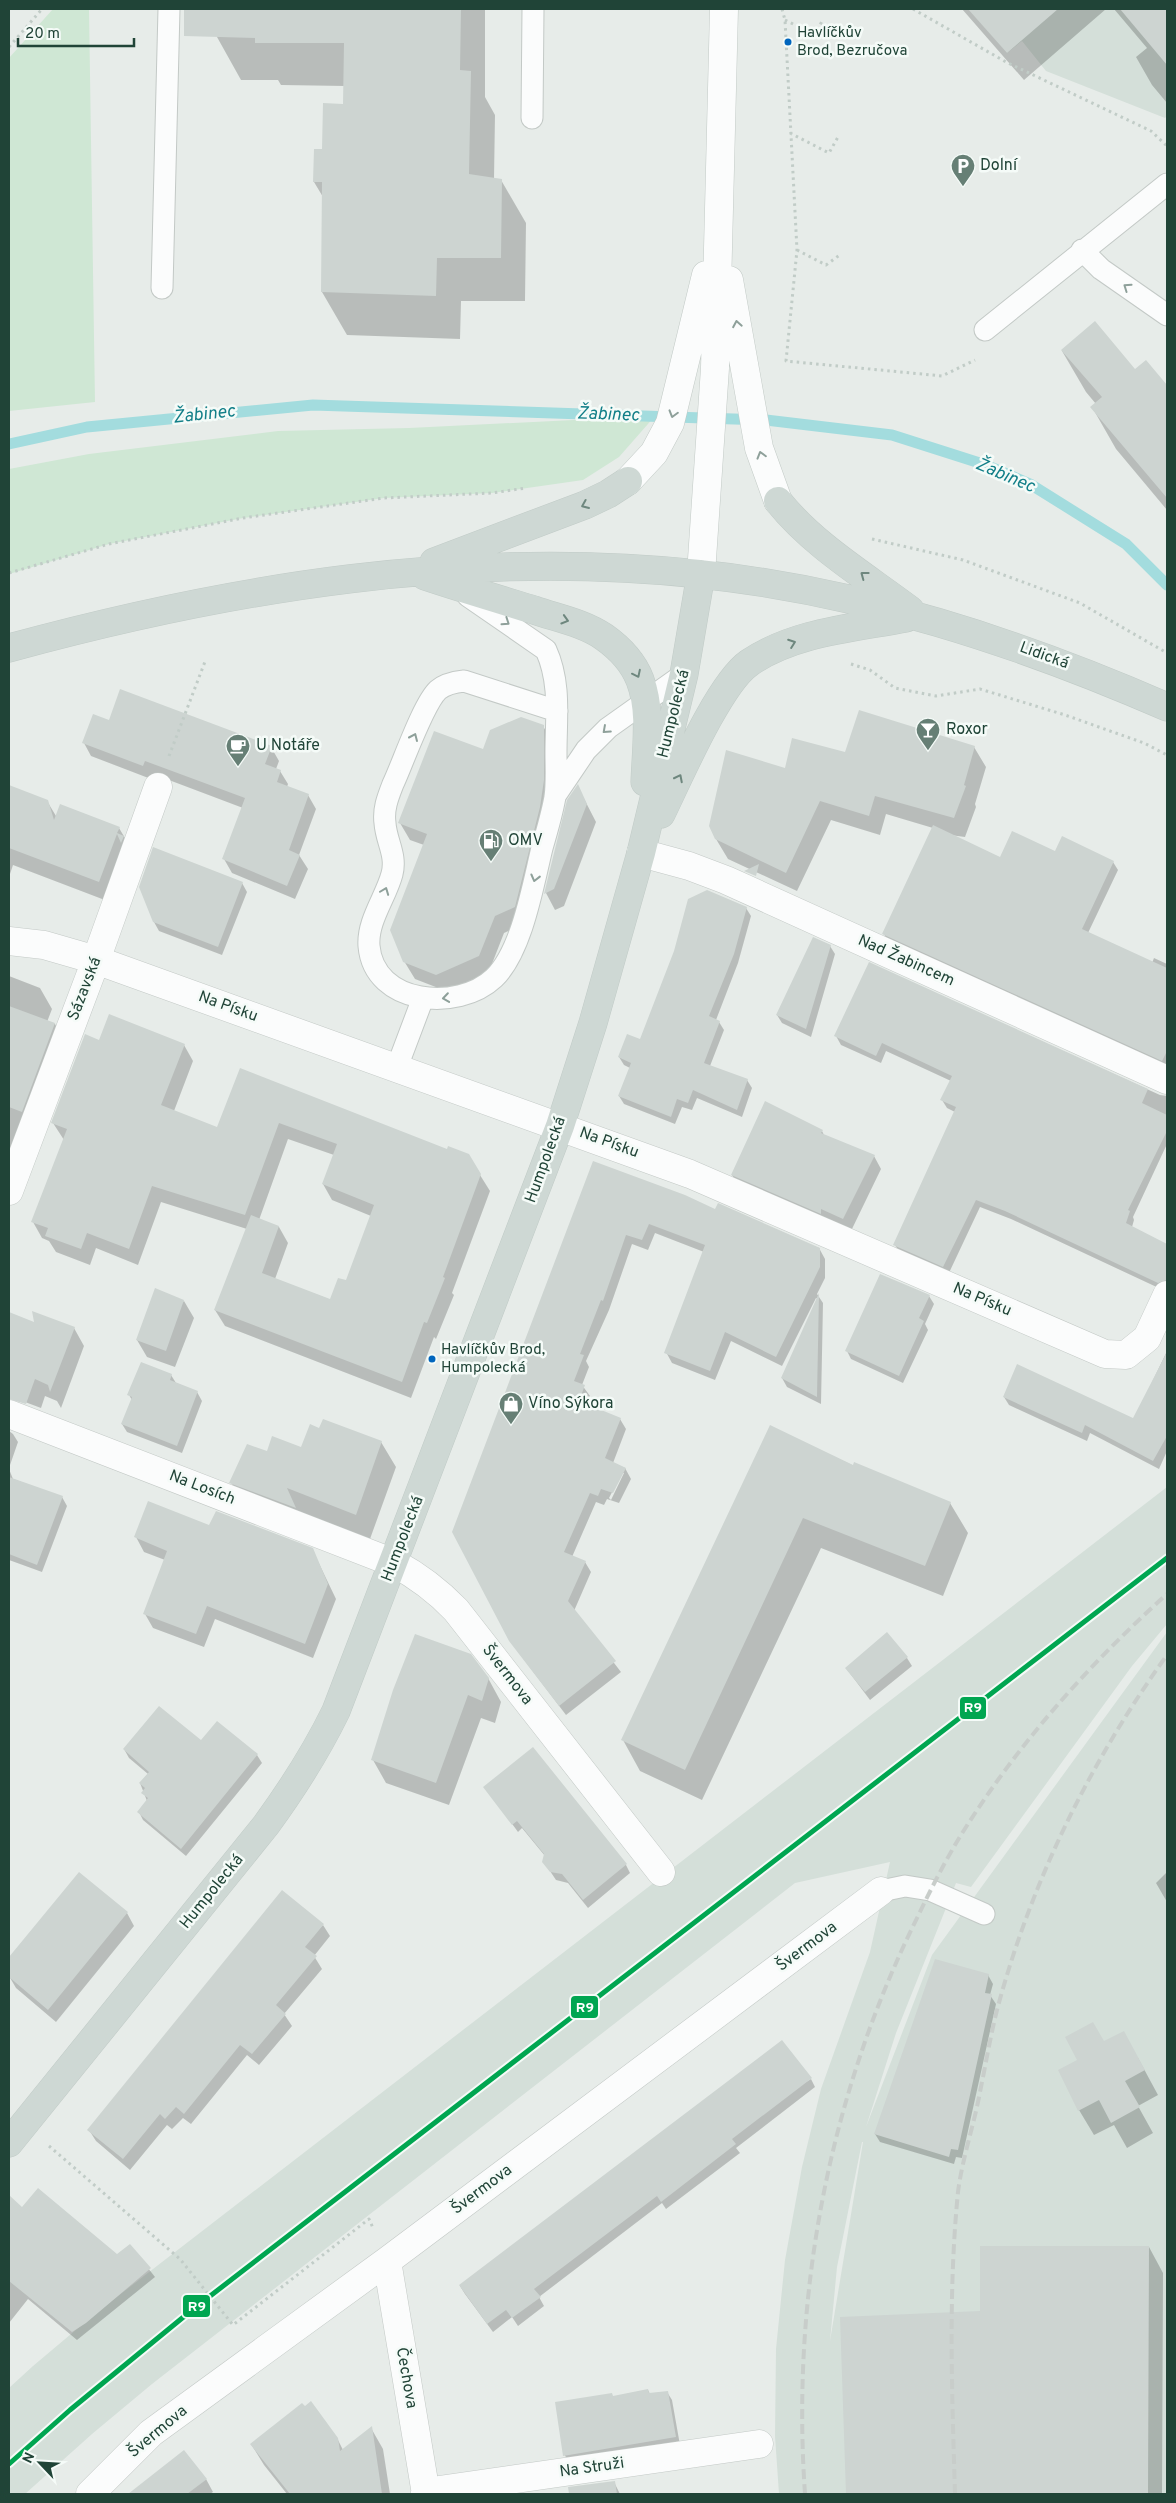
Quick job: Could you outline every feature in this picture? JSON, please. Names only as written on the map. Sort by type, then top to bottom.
[{"type":"main road","points":[[9,648],[92,625],[218,599],[409,571],[585,505],[608,494],[628,481]]},
{"type":"main road","name":"Lidická","points":[[778,501],[792,519],[818,541],[917,615]]},
{"type":"main road","name":"Lidická","points":[[409,571],[481,567],[641,569],[701,574],[808,591],[917,615],[1058,661],[1167,707]]},
{"type":"main road","points":[[409,571],[451,585]]},
{"type":"main road","name":"Humpolecká","points":[[9,2143],[266,1825],[296,1784],[317,1750],[336,1711],[560,1126],[593,1023],[641,852],[684,674],[701,574]]},
{"type":"main road","name":"Humpolecká","points":[[451,585],[573,622],[604,637],[622,650],[640,682],[646,701],[647,727],[641,852]]},
{"type":"main road","name":"Lidická","points":[[748,664],[775,650],[810,637],[917,615]]},
{"type":"main road","name":"Humpolecká","points":[[641,852],[716,706],[732,682],[748,664]]},
{"type":"street","points":[[701,574],[716,368],[724,9]]},
{"type":"street","points":[[628,481],[654,453],[670,423],[719,222]]},
{"type":"street","points":[[719,222],[759,448],[778,501]]},
{"type":"street","name":"Sázavská","points":[[9,1190],[96,960],[158,787]]},
{"type":"street","name":"Nad Žabincem","points":[[641,852],[690,866],[726,880],[1167,1080]]},
{"type":"street","name":"Na Písku","points":[[9,941],[44,945],[96,960],[690,1174],[1105,1354],[1126,1355],[1147,1338],[1167,1295]]},
{"type":"street","name":"Na Losích","points":[[9,1414],[394,1563]]},
{"type":"street","name":"Švermova","points":[[394,1563],[418,1576],[456,1610],[661,1872]]},
{"type":"street","name":"Švermova","points":[[90,2494],[151,2432],[387,2261],[881,1891]]},
{"type":"street","name":"Čechova","points":[[387,2261],[426,2493]]},
{"type":"street","name":"Na Struži","points":[[426,2493],[759,2444]]},
{"type":"lane","points":[[162,288],[169,9]]},
{"type":"lane","points":[[532,118],[533,9]]},
{"type":"lane","points":[[985,330],[1082,250],[1167,184]]},
{"type":"lane","points":[[1082,250],[1101,269],[1167,315]]},
{"type":"lane","points":[[451,585],[546,650],[558,689],[555,796],[525,918],[508,958],[495,978],[476,992],[443,999],[423,998],[391,985],[383,978],[373,962],[369,946],[370,929],[392,873],[394,854],[385,825],[384,810],[389,794],[428,704],[438,690],[452,683],[464,680],[557,711]]},
{"type":"lane","points":[[555,796],[586,750],[608,728],[684,674]]},
{"type":"lane","points":[[397,1067],[423,998]]},
{"type":"lane","points":[[881,1891],[905,1886],[930,1890],[984,1914]]},
{"type":"path","points":[[9,47],[42,9]]},
{"type":"path","points":[[782,9],[785,20],[789,133],[797,250],[786,361],[942,376],[982,356]]},
{"type":"path","points":[[913,9],[1006,62],[1152,131],[1167,146]]},
{"type":"path","points":[[785,20],[815,35],[823,19]]},
{"type":"path","points":[[789,133],[829,153],[838,137]]},
{"type":"path","points":[[797,250],[826,265],[841,254]]},
{"type":"path","points":[[9,573],[109,544],[242,518],[384,498],[492,493],[528,488]]},
{"type":"path","points":[[867,537],[963,560],[1080,603],[1167,653]]},
{"type":"path","points":[[158,787],[206,660]]},
{"type":"path","points":[[848,663],[870,670],[895,688],[936,696],[980,689],[1065,715],[1144,744],[1167,755]]},
{"type":"path","points":[[44,2141],[180,2258],[232,2326],[369,2219],[387,2261]]},
{"type":"shaded area","points":[[969,9],[1167,9],[1167,116],[1165,118],[1046,71],[1022,41],[1007,53]]},
{"type":"shaded area","points":[[1167,1487],[1167,1624],[1132,1666],[971,1887],[956,1883],[896,2033],[866,2127],[932,1955],[1167,1632],[1167,2494],[779,2494],[775,2436],[776,2349],[785,2260],[802,2167],[821,2089],[870,1952],[890,1862],[795,1883],[152,2384],[25,2494],[9,2494],[9,2388],[96,2313]],"holes":[[[863,2142],[830,2341],[837,2267]]]},
{"type":"green space","points":[[53,9],[89,9],[95,402],[9,411],[9,58]]},
{"type":"green space","points":[[655,416],[619,457],[583,480],[492,493],[384,498],[243,518],[109,544],[9,574],[9,469],[89,454],[278,431],[409,428]]},
{"type":"building","points":[[184,9],[461,9],[460,70],[471,71],[469,174],[502,179],[501,258],[437,258],[436,296],[321,292],[322,182],[313,182],[314,149],[322,149],[323,103],[343,104],[344,43],[255,43],[255,38],[184,36]]},
{"type":"building","points":[[968,9],[1058,9],[1007,53]]},
{"type":"building","points":[[1120,9],[1167,9],[1167,65]]},
{"type":"building","points":[[1095,321],[1135,369],[1146,360],[1167,385],[1167,498],[1090,407],[1102,397],[1061,350]]},
{"type":"building","points":[[120,689],[272,746],[265,764],[281,770],[277,782],[309,794],[289,850],[300,855],[287,886],[222,859],[245,798],[145,761],[143,766],[82,743],[93,714],[109,720]]},
{"type":"building","points":[[859,710],[975,746],[964,785],[966,786],[954,818],[875,796],[869,816],[820,801],[786,873],[715,839],[709,826],[726,750],[785,768],[792,738],[845,752]]},
{"type":"building","name":"OMV","points":[[521,717],[544,725],[544,780],[540,807],[515,907],[495,916],[479,956],[436,975],[403,962],[390,930],[427,834],[398,823],[434,731],[483,749],[490,730]]},
{"type":"building","points":[[578,784],[587,804],[554,889],[544,894],[567,800]]},
{"type":"building","points":[[9,785],[48,800],[54,820],[60,804],[120,827],[117,833],[124,836],[121,843],[117,834],[99,882],[9,848]]},
{"type":"building","points":[[933,825],[1000,857],[1012,831],[1055,851],[1062,836],[1114,861],[1082,929],[1167,968],[1167,1051],[1162,1061],[882,934]]},
{"type":"building","points":[[153,847],[243,882],[218,947],[153,922],[139,887]]},
{"type":"building","points":[[759,864],[756,876],[744,871]]},
{"type":"building","points":[[707,890],[747,907],[734,954],[709,1016],[720,1021],[704,1063],[748,1079],[737,1110],[693,1090],[688,1103],[677,1099],[671,1117],[618,1096],[631,1063],[618,1057],[627,1034],[640,1039],[674,951],[688,899]]},
{"type":"building","points":[[813,937],[831,945],[806,1029],[776,1015]]},
{"type":"building","points":[[869,962],[1148,1089],[1142,1103],[1167,1115],[1167,1131],[1128,1210],[1130,1211],[1126,1223],[1167,1244],[1167,1280],[1158,1283],[1005,1211],[976,1200],[943,1267],[893,1245],[956,1107],[940,1100],[952,1076],[882,1043],[876,1056],[834,1036]]},
{"type":"building","points":[[9,1006],[55,1023],[22,1112],[9,1107]]},
{"type":"building","points":[[109,1014],[185,1044],[161,1105],[217,1127],[240,1068],[447,1149],[448,1146],[469,1154],[481,1174],[443,1277],[445,1278],[427,1323],[424,1322],[402,1382],[214,1310],[251,1215],[279,1226],[262,1273],[330,1299],[338,1278],[346,1280],[374,1205],[322,1184],[337,1144],[279,1123],[245,1215],[152,1186],[129,1249],[87,1233],[81,1249],[45,1236],[48,1228],[31,1222],[67,1129],[51,1123],[85,1034],[99,1040]]},
{"type":"building","points":[[765,1101],[823,1130],[821,1133],[875,1155],[843,1219],[821,1209],[821,1214],[731,1175]]},
{"type":"building","points":[[593,1161],[685,1195],[715,1209],[718,1203],[820,1248],[820,1267],[776,1357],[725,1332],[710,1371],[664,1353],[705,1245],[649,1224],[642,1240],[626,1235],[603,1301],[601,1300],[580,1354],[584,1355],[574,1381],[585,1385],[579,1401],[621,1418],[605,1458],[626,1468],[613,1493],[601,1489],[598,1496],[590,1493],[564,1552],[586,1561],[568,1601],[616,1661],[559,1706],[509,1641],[452,1532]]},
{"type":"building","points":[[880,1274],[930,1295],[919,1318],[924,1321],[899,1376],[845,1351]]},
{"type":"building","points":[[155,1288],[184,1300],[166,1351],[136,1340]]},
{"type":"building","points":[[819,1293],[817,1397],[781,1378]]},
{"type":"building","points":[[32,1311],[75,1327],[50,1392],[48,1385],[35,1379],[26,1404],[9,1399],[9,1312],[34,1322]]},
{"type":"building","points":[[1167,1352],[1167,1436],[1153,1461],[1085,1425],[1082,1433],[1003,1397],[1017,1364],[1133,1418]]},
{"type":"building","points":[[141,1362],[172,1374],[170,1380],[198,1391],[177,1446],[121,1424],[132,1397],[127,1395]]},
{"type":"building","points":[[323,1419],[382,1441],[356,1515],[287,1488],[296,1508],[229,1483],[247,1444],[267,1451],[272,1436],[301,1447],[310,1424],[319,1428]]},
{"type":"building","points":[[770,1425],[853,1465],[854,1462],[951,1502],[925,1566],[803,1518],[685,1770],[621,1740]]},
{"type":"building","points":[[9,1477],[63,1496],[37,1565],[9,1554]]},
{"type":"building","points":[[148,1501],[209,1525],[216,1511],[313,1548],[328,1584],[305,1644],[207,1606],[196,1634],[143,1614],[167,1551],[134,1537]]},
{"type":"building","points":[[887,1632],[908,1657],[865,1692],[845,1668]]},
{"type":"building","points":[[415,1634],[471,1654],[489,1678],[482,1701],[468,1695],[436,1783],[371,1760],[393,1690]]},
{"type":"building","points":[[159,1706],[201,1740],[217,1721],[258,1754],[181,1849],[137,1812],[148,1798],[141,1793],[145,1788],[139,1783],[149,1772],[123,1749]]},
{"type":"building","points":[[533,1747],[627,1864],[583,1900],[562,1874],[550,1872],[542,1862],[544,1854],[517,1821],[512,1825],[483,1787]]},
{"type":"building","points":[[79,1872],[128,1912],[48,2010],[9,1977],[9,1957]]},
{"type":"building","points":[[282,1890],[324,1924],[305,1947],[317,1956],[276,2005],[286,2014],[252,2054],[240,2045],[184,2114],[176,2107],[165,2119],[160,2114],[123,2159],[87,2130]]},
{"type":"building","points":[[935,1959],[989,1974],[985,1993],[992,1994],[958,2150],[951,2149],[949,2157],[874,2134]]},
{"type":"building","points":[[1093,2022],[1104,2041],[1124,2031],[1145,2070],[1125,2081],[1140,2107],[1111,2123],[1099,2100],[1078,2111],[1058,2070],[1077,2060],[1065,2037]]},
{"type":"building","points":[[782,2040],[812,2078],[732,2139],[736,2144],[661,2202],[657,2196],[534,2289],[541,2297],[512,2318],[506,2310],[487,2324],[459,2285]]},
{"type":"building","points":[[38,2188],[117,2254],[130,2244],[151,2268],[86,2323],[72,2332],[9,2281],[9,2195],[22,2207]]},
{"type":"building","points":[[980,2246],[1149,2246],[1148,2494],[846,2494],[840,2317],[980,2311]]},
{"type":"building","points":[[648,2389],[649,2393],[668,2391],[676,2437],[563,2456],[555,2402],[612,2393],[613,2396]]},
{"type":"building","points":[[311,2401],[338,2438],[340,2451],[372,2426],[382,2494],[290,2494],[250,2444],[302,2403],[305,2406]]},
{"type":"building","points":[[184,2450],[207,2479],[187,2494],[128,2494]]},
{"type":"building","points":[[615,2481],[617,2494],[569,2494],[568,2487]]},
{"type":"waterway","name":"Žabinec","points":[[9,444],[87,427],[313,405],[766,420],[892,435],[986,465],[1030,484],[1126,544],[1167,585]]},
{"type":"railway","points":[[805,2494],[802,2419],[804,2345],[811,2271],[823,2198],[839,2125],[861,2054],[887,1984],[918,1916],[949,1855],[1006,1769],[1055,1707],[1109,1649],[1167,1594]]},
{"type":"railway","points":[[955,2494],[952,2305],[958,2192],[997,2010],[1027,1916],[1045,1870],[1066,1825],[1088,1781],[1113,1738],[1167,1655]]},
{"type":"transit line","name":"R9","points":[[9,2464],[70,2410],[192,2310],[1167,1558]]},
{"type":"place","name":"Havlíčkův Brod, Bezručova","points":[[788,42]]},
{"type":"place","name":"Dolní","points":[[963,187]]},
{"type":"place","name":"Roxor","points":[[928,751]]},
{"type":"place","name":"U Notáře","points":[[238,767]]},
{"type":"place","name":"OMV","points":[[491,862]]},
{"type":"place","name":"Havlíčkův Brod, Humpolecká","points":[[432,1359]]},
{"type":"place","name":"Víno Sýkora","points":[[511,1425]]}]
